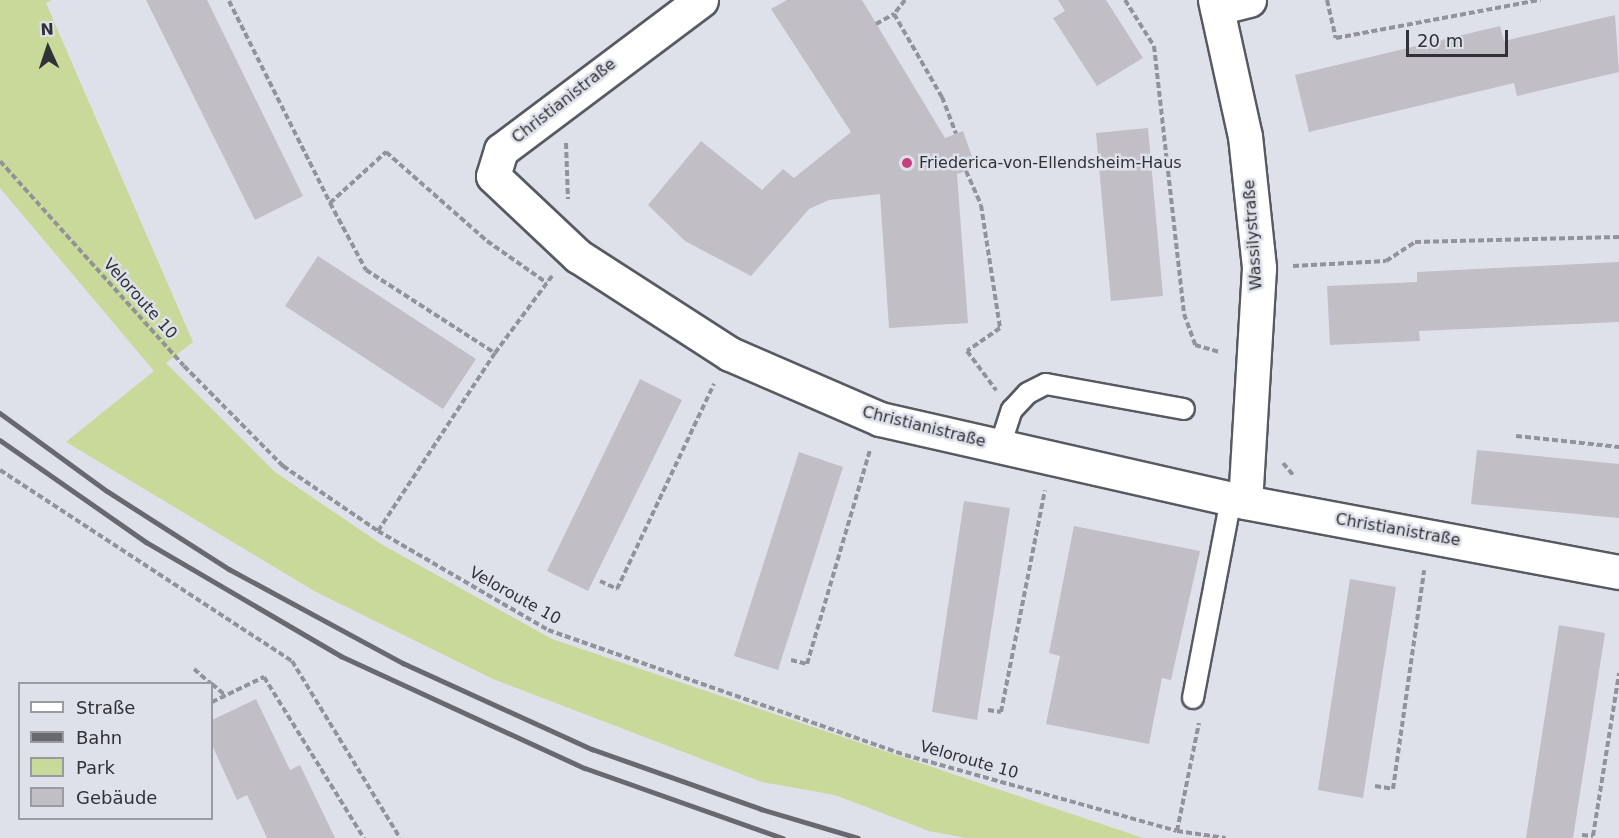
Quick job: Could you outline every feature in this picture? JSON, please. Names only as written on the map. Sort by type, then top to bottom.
[{"type":"street","name":"Christianistraße","points":[[701,0],[547,113],[501,150],[493,176],[569,249],[730,354],[880,419],[1238,500],[1619,572]]},
{"type":"street","name":"Wassilystraße","points":[[1238,500],[1255,362],[1259,268],[1245,136],[1216,4],[1250,0]]},
{"type":"lane","points":[[1000,446],[1012,410],[1028,393],[1046,384],[1184,409]]},
{"type":"lane","points":[[1193,698],[1238,500]]},
{"type":"path","points":[[876,24],[894,14],[905,0]]},
{"type":"path","points":[[1125,0],[1154,46],[1184,314],[1195,345],[1255,362]]},
{"type":"path","points":[[1327,0],[1336,38],[1540,0]]},
{"type":"path","points":[[229,1],[366,270],[495,353]]},
{"type":"path","points":[[894,14],[942,97],[956,133]]},
{"type":"path","points":[[378,531],[495,353],[569,249],[566,132],[547,113]]},
{"type":"path","points":[[330,203],[386,152],[487,241],[547,283]]},
{"type":"path","name":"Veloroute 10","points":[[0,161],[184,366],[283,466],[378,531],[548,630],[905,754],[1177,831],[1226,838]]},
{"type":"path","points":[[966,171],[981,206],[1000,328],[967,351],[1012,410]]},
{"type":"path","points":[[1259,268],[1386,261],[1415,242],[1619,237]]},
{"type":"path","points":[[600,581],[617,589],[730,354]]},
{"type":"path","points":[[791,660],[807,664],[880,419]]},
{"type":"path","points":[[1516,436],[1619,447]]},
{"type":"path","points":[[1279,452],[1285,469],[1300,480]]},
{"type":"path","points":[[988,710],[1001,712],[1051,458]]},
{"type":"path","points":[[0,470],[292,662],[400,838]]},
{"type":"path","points":[[1375,786],[1393,789],[1430,535]]},
{"type":"path","points":[[194,669],[209,682]]},
{"type":"path","points":[[1582,835],[1593,836],[1619,673]]},
{"type":"path","points":[[213,701],[264,677],[364,838]]},
{"type":"path","points":[[213,686],[225,695]]},
{"type":"path","points":[[1177,831],[1201,717]]},
{"type":"green space","points":[[0,0],[52,0],[46,3],[193,342],[166,363],[275,472],[381,544],[552,639],[1143,838],[966,838],[929,831],[835,795],[762,782],[493,679],[316,592],[66,442],[154,371],[0,188]]},
{"type":"building","points":[[146,0],[207,0],[303,196],[255,220]]},
{"type":"building","name":"Friederica-von-Ellendsheim-Haus","points":[[787,0],[862,0],[945,138],[963,131],[976,168],[957,174],[968,323],[889,328],[880,194],[829,200],[809,209],[751,276],[685,241],[648,205],[701,141],[762,190],[783,169],[794,178],[851,132],[771,9]]},
{"type":"building","points":[[1058,0],[1106,0],[1143,58],[1097,86],[1053,18],[1065,11]]},
{"type":"building","points":[[1615,15],[1619,72],[1517,96],[1514,83],[1309,132],[1295,75],[1500,26],[1504,41]]},
{"type":"building","points":[[1148,128],[1163,296],[1111,301],[1096,133]]},
{"type":"building","points":[[318,256],[476,359],[443,409],[285,306]]},
{"type":"building","points":[[1619,262],[1619,322],[1419,331],[1420,341],[1330,345],[1327,286],[1417,282],[1417,272]]},
{"type":"building","points":[[640,379],[682,400],[588,591],[547,571]]},
{"type":"building","points":[[1477,450],[1619,464],[1619,518],[1471,504]]},
{"type":"building","points":[[799,452],[843,467],[778,670],[734,656]]},
{"type":"building","points":[[964,501],[1010,508],[977,720],[932,712]]},
{"type":"building","points":[[1074,526],[1200,551],[1171,680],[1162,678],[1149,744],[1046,724],[1060,656],[1049,653]]},
{"type":"building","points":[[1350,579],[1396,587],[1363,798],[1318,790]]},
{"type":"building","points":[[1559,625],[1605,633],[1573,838],[1526,838]]},
{"type":"building","points":[[256,699],[290,770],[300,765],[335,838],[267,838],[247,795],[237,800],[213,747],[213,720]]},
{"type":"railway","points":[[0,413],[107,491],[229,569],[403,663],[592,749],[761,809],[858,838]]},
{"type":"railway","points":[[0,440],[146,542],[341,656],[585,768],[783,838]]},
{"type":"place","name":"Friederica-von-Ellendsheim-Haus","points":[[907,163]]}]
